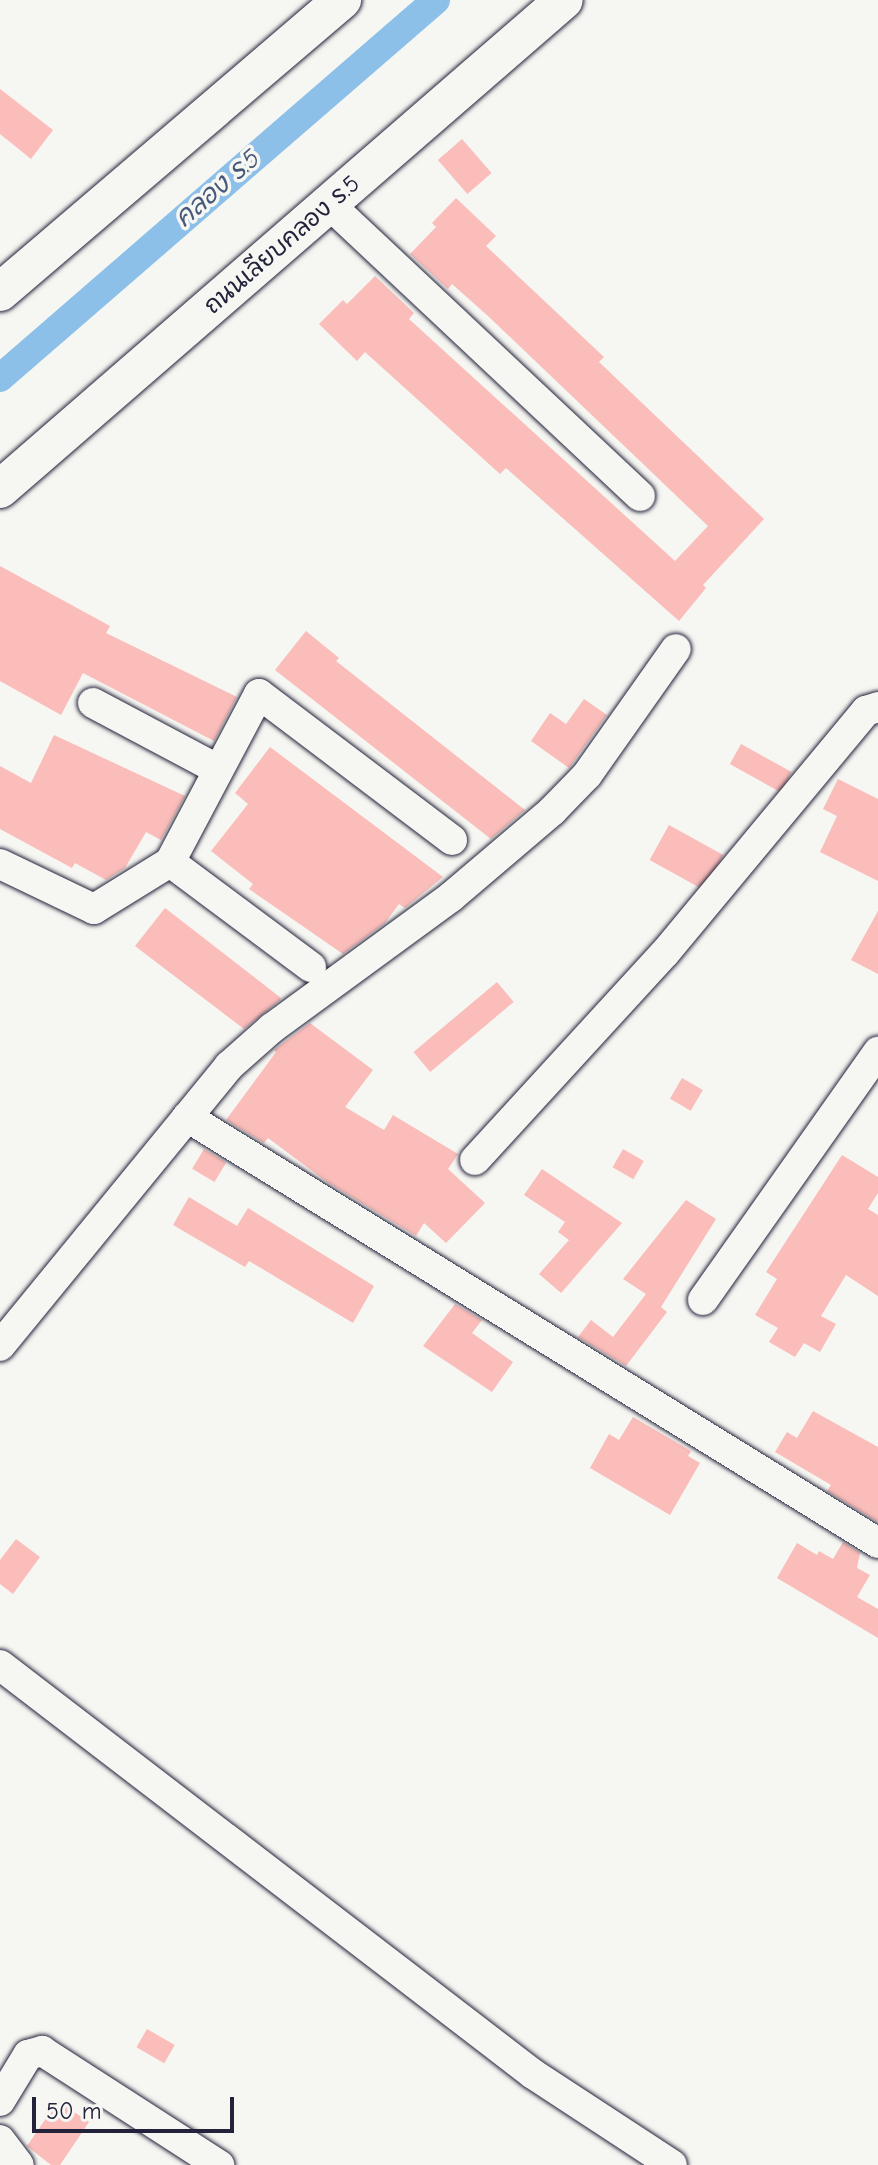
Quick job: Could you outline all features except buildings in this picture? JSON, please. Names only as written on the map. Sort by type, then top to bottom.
[{"type":"street","points":[[0,292],[342,0]]},
{"type":"street","name":"ถนนเลียบคลอง ร.5","points":[[0,489],[564,0]]},
{"type":"street","points":[[328,203],[640,496]]},
{"type":"street","points":[[0,1346],[229,1066],[272,1028],[451,897],[552,811],[594,767],[676,649]]},
{"type":"street","points":[[0,864],[94,909],[170,862],[259,694],[452,840]]},
{"type":"street","points":[[93,703],[217,769]]},
{"type":"street","points":[[475,1160],[665,953],[866,711],[878,707]]},
{"type":"street","points":[[170,862],[311,967]]},
{"type":"street","points":[[703,1300],[878,1052]]},
{"type":"street","points":[[187,1117],[878,1543]]},
{"type":"street","points":[[0,1665],[509,2056],[672,2165]]},
{"type":"street","points":[[0,2101],[28,2055],[42,2051],[219,2165]]},
{"type":"street","points":[[0,2140],[19,2165]]},
{"type":"waterway","name":"คลอง ร.5","points":[[0,378],[436,0]]}]
